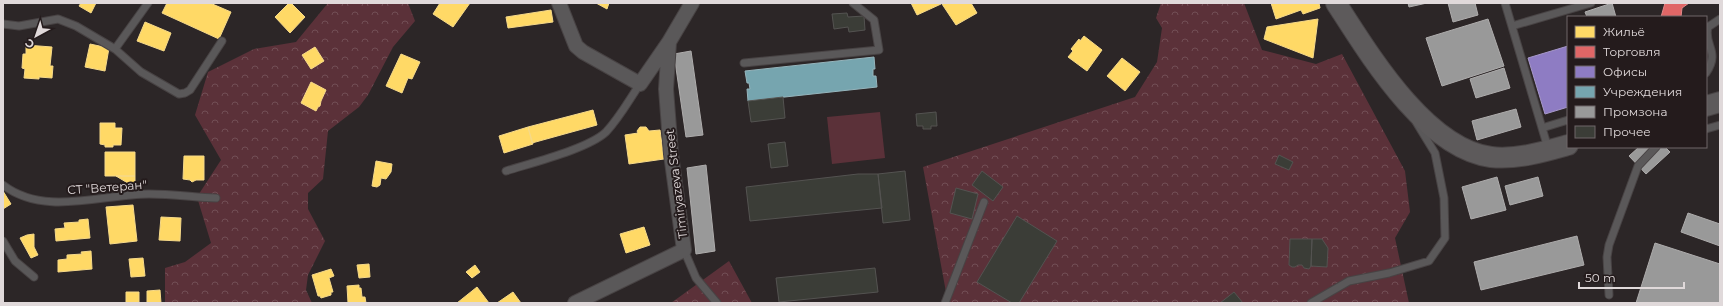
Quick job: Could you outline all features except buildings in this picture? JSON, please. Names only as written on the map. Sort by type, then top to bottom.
[{"type":"street","points":[[559,3],[576,46],[583,52],[640,84],[669,42]]},
{"type":"street","name":"Timiryazeva Street","points":[[575,303],[684,250],[671,154],[666,89],[669,42],[692,3]]},
{"type":"street","points":[[1336,3],[1374,62],[1390,82],[1429,124],[1446,139],[1468,151],[1491,157],[1524,156],[1567,145]]},
{"type":"street","points":[[1707,106],[1720,102]]},
{"type":"lane","points":[[115,49],[148,3]]},
{"type":"lane","points":[[744,63],[879,50],[874,20],[853,3]]},
{"type":"lane","points":[[1505,3],[1549,150]]},
{"type":"lane","points":[[1512,26],[1591,3]]},
{"type":"lane","points":[[3,24],[19,26],[58,19],[76,26],[115,49],[141,72],[179,94],[186,93],[190,90],[222,40]]},
{"type":"lane","points":[[1707,30],[1708,27],[1720,19]]},
{"type":"lane","points":[[1707,36],[1713,52],[1713,60],[1707,71]]},
{"type":"lane","points":[[1311,303],[1349,281],[1390,273],[1429,261],[1445,238],[1444,198],[1435,152],[1390,82]]},
{"type":"lane","points":[[506,171],[590,143],[605,132],[615,121],[640,84]]},
{"type":"lane","points":[[1542,128],[1567,120]]},
{"type":"lane","points":[[1707,129],[1720,125]]},
{"type":"lane","points":[[1609,294],[1607,257],[1609,245],[1638,166],[1655,148]]},
{"type":"lane","name":"СТ \"Ветеран\"","points":[[3,185],[28,198],[52,202],[148,194],[216,198]]},
{"type":"lane","points":[[945,303],[984,202]]},
{"type":"lane","points":[[3,241],[15,261],[34,277]]},
{"type":"lane","points":[[684,250],[696,278],[717,303]]},
{"type":"green space","points":[[328,3],[408,3],[415,21],[393,47],[368,95],[359,107],[328,131],[323,179],[308,193],[308,209],[325,241],[308,275],[306,290],[312,303],[165,303],[165,268],[185,262],[211,243],[197,197],[221,160],[195,115],[208,72],[254,49],[296,42]]},
{"type":"green space","points":[[1161,3],[1244,3],[1262,50],[1316,64],[1342,54],[1405,171],[1410,212],[1395,238],[1409,303],[948,303],[923,167],[1135,97],[1157,62],[1162,28],[1156,18]]},
{"type":"green space","points":[[880,112],[885,158],[832,164],[827,117]]},
{"type":"green space","points":[[729,261],[752,303],[671,303]]}]
